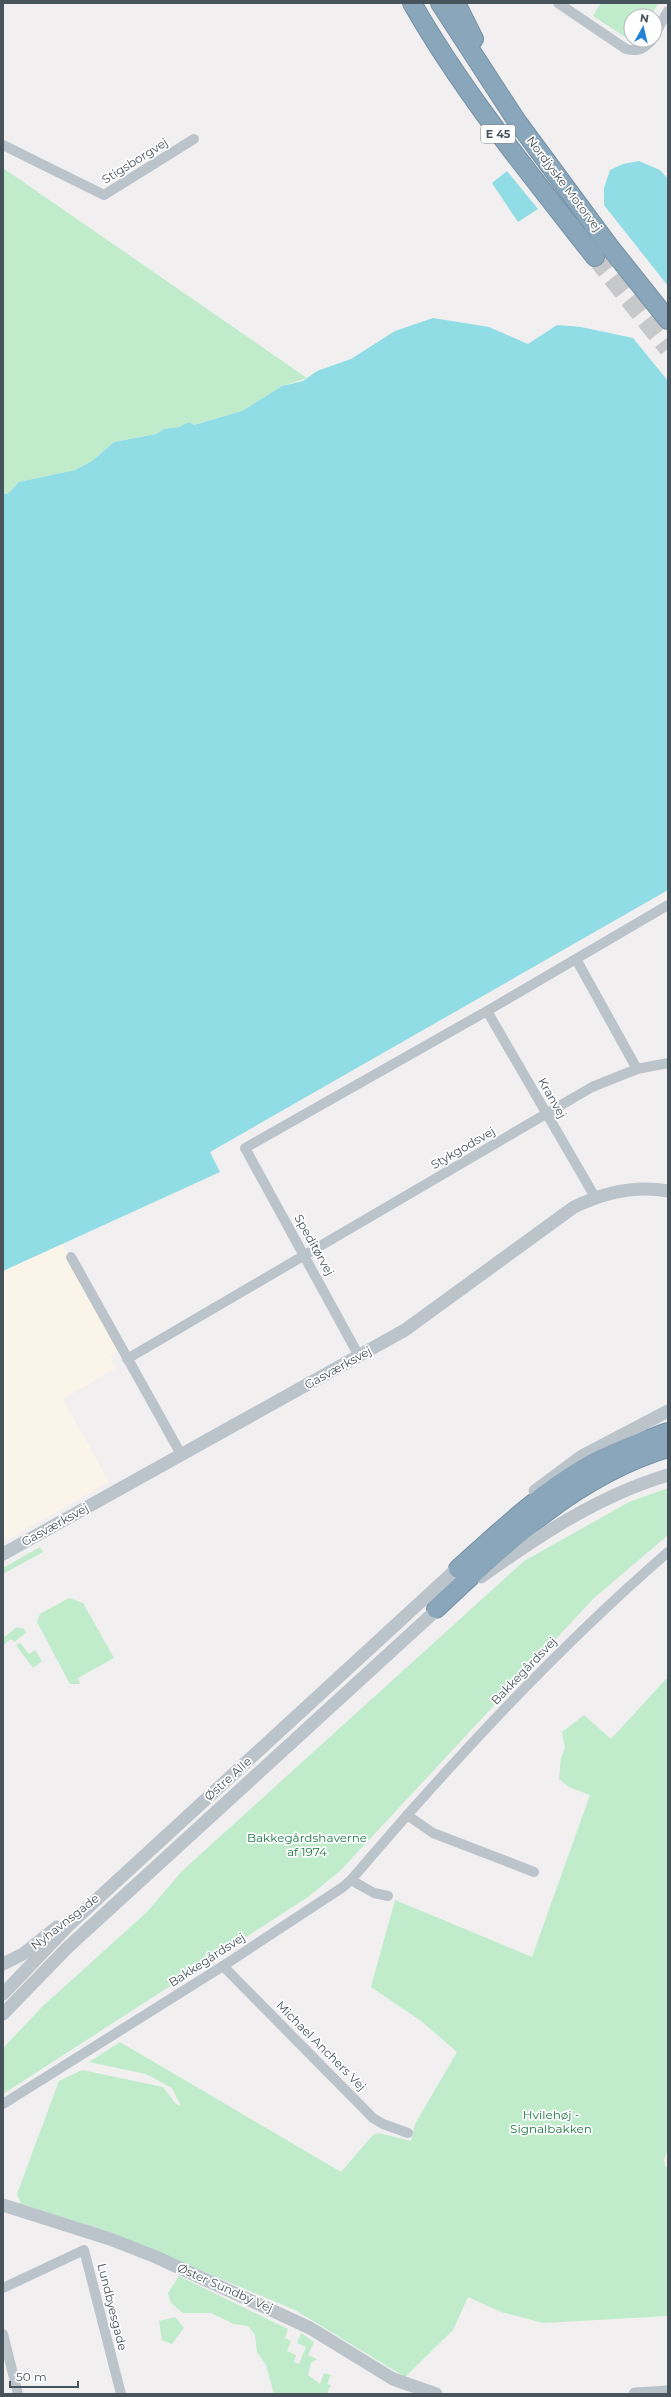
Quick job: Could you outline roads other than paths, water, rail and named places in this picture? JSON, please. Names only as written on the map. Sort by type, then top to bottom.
[{"type":"highway","name":"Nordjyske Motorvej","points":[[412,3],[452,70],[492,127],[595,257]]},
{"type":"highway","name":"Nordjyske Motorvej","points":[[440,3],[516,120],[609,246],[668,320]]},
{"type":"highway","points":[[456,3],[516,120]]},
{"type":"highway","points":[[458,1569],[514,1519],[557,1486],[590,1465],[619,1451],[668,1432]]},
{"type":"highway","points":[[436,1609],[553,1506],[604,1475],[668,1448]]},
{"type":"street","points":[[558,3],[623,47]]},
{"type":"street","points":[[663,20],[668,11]]},
{"type":"street","points":[[625,48],[639,50],[644,48]]},
{"type":"street","name":"Stigsborgvej","points":[[3,145],[104,195],[194,139]]},
{"type":"street","points":[[487,1011],[668,905]]},
{"type":"street","points":[[576,959],[637,1069]]},
{"type":"street","name":"Kranvej","points":[[487,1011],[595,1197]]},
{"type":"street","name":"Speditørvej","points":[[359,1356],[245,1148],[487,1011]]},
{"type":"street","name":"Stykgodsvej","points":[[304,1254],[592,1087],[637,1069],[668,1063]]},
{"type":"street","name":"Gasværksvej","points":[[3,1554],[182,1456],[405,1330],[574,1207],[595,1197],[618,1190],[668,1191]]},
{"type":"street","points":[[127,1359],[304,1254]]},
{"type":"street","points":[[71,1257],[182,1456]]},
{"type":"street","name":"Østre Alle","points":[[3,1994],[55,1939],[458,1569],[510,1512],[560,1470],[630,1429],[668,1411]]},
{"type":"street","name":"Østre Alle","points":[[3,2014],[9,2003],[73,1942],[436,1609],[518,1549],[574,1514],[627,1489],[668,1475]]},
{"type":"street","name":"Bakkegårdsvej","points":[[3,2104],[223,1966],[351,1880],[450,1767],[582,1629],[668,1552]]},
{"type":"street","points":[[407,1815],[433,1833],[534,1872]]},
{"type":"street","name":"Nyhavnsgade","points":[[3,1964],[32,1948],[124,1875]]},
{"type":"street","points":[[351,1880],[374,1893],[388,1896]]},
{"type":"street","name":"Michael Anchers Vej","points":[[223,1966],[373,2118],[383,2124],[408,2133]]},
{"type":"street","name":"Øster Sundby Vej","points":[[3,2205],[110,2239],[156,2257],[310,2328],[393,2379],[436,2394]]},
{"type":"street","name":"Lundbyesgade","points":[[3,2288],[84,2250],[121,2394]]},
{"type":"street","points":[[3,2334],[7,2367],[18,2394]]},
{"type":"street","points":[[635,2394],[668,2392]]},
{"type":"water","points":[[639,161],[660,170],[668,179],[668,286],[604,205],[604,188],[610,170],[623,164]]},
{"type":"water","points":[[507,171],[538,209],[518,222],[492,183]]},
{"type":"water","points":[[433,318],[489,327],[528,344],[557,325],[581,327],[633,338],[668,381],[668,890],[210,1152],[220,1172],[3,1271],[3,494],[9,493],[19,482],[75,470],[92,461],[114,442],[156,434],[164,429],[179,427],[189,422],[194,425],[242,411],[282,386],[303,381],[317,371],[351,359],[395,331]]},
{"type":"tunnel","points":[[595,257],[668,349]]},
{"type":"park label","name":"Bakkegårdshaverne af 1974","points":[[307,1845]]},
{"type":"park label","name":"Hvilehøj - Signalbakken","points":[[551,2122]]}]
